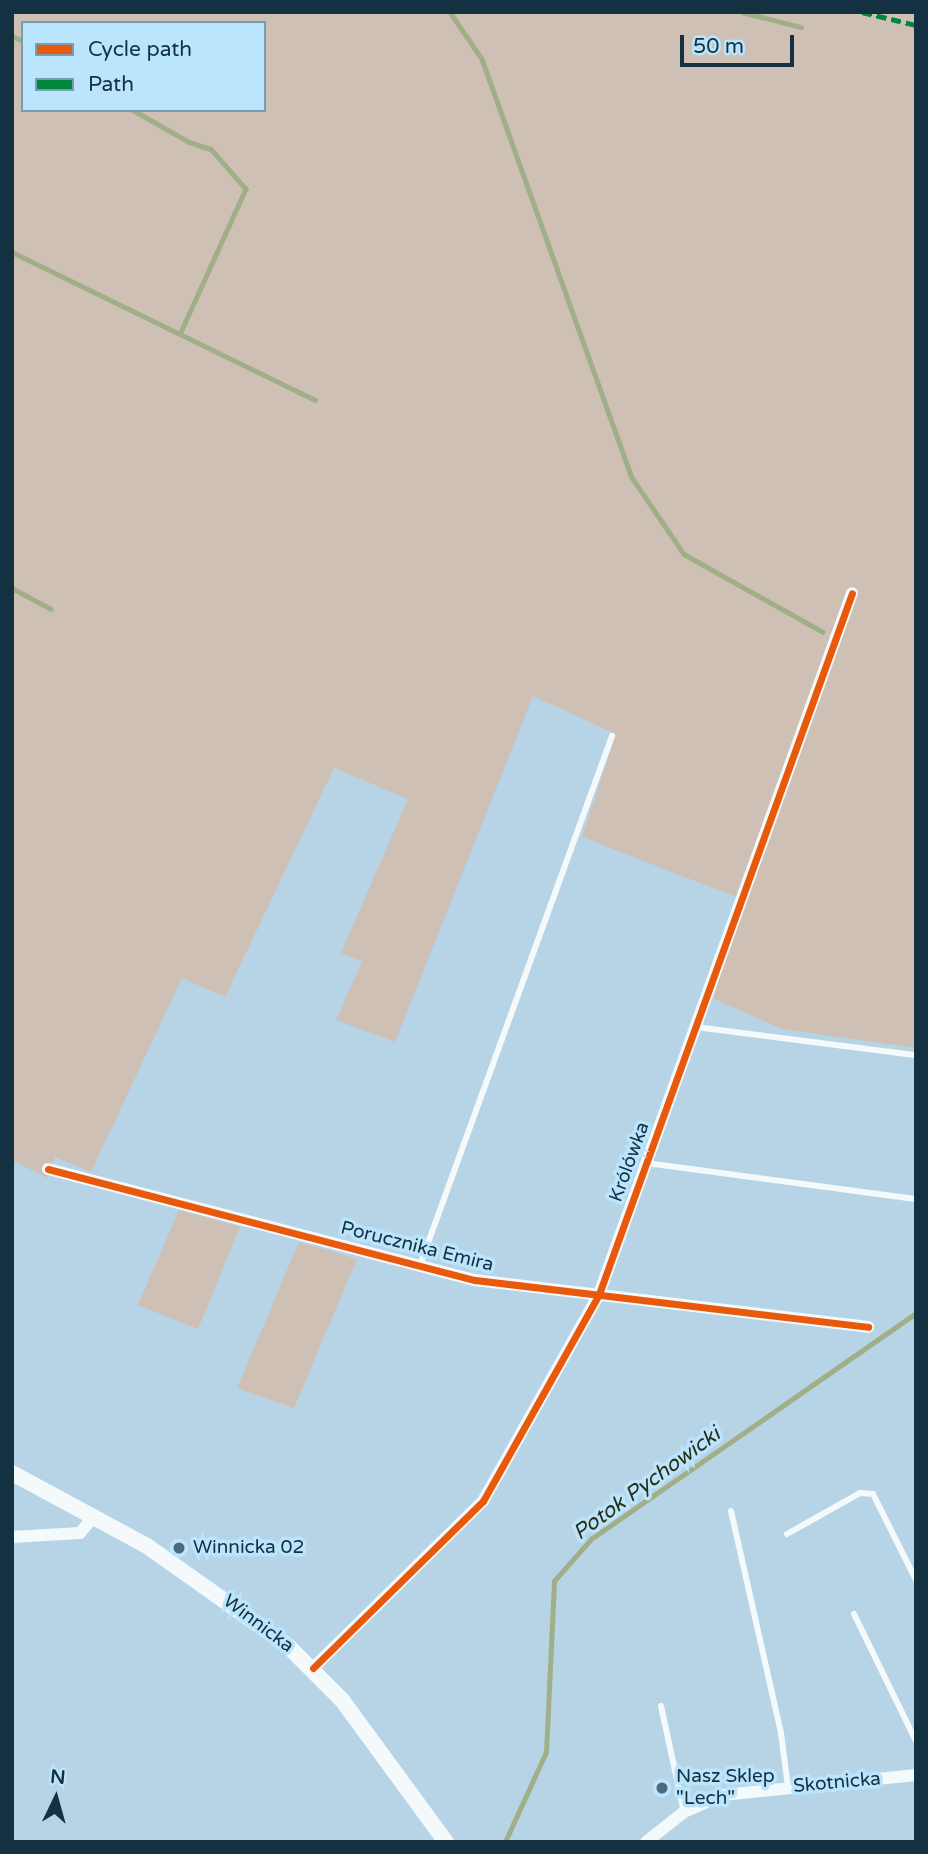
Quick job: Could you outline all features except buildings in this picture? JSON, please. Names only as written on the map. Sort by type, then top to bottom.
[{"type":"street","name":"Królówka","points":[[313,1668],[483,1501],[599,1294],[852,593]]},
{"type":"street","name":"Porucznika Emira","points":[[48,1169],[475,1280],[868,1326]]},
{"type":"street","name":"Winnicka","points":[[12,1473],[95,1515],[208,1586],[313,1668],[342,1700],[446,1842]]},
{"type":"street","points":[[12,1536],[80,1532],[95,1515]]},
{"type":"street","name":"Skotnicka","points":[[646,1842],[684,1812],[723,1795],[916,1775]]},
{"type":"lane","name":"Porucznika Emira","points":[[419,1266],[612,736]]},
{"type":"lane","points":[[696,1027],[916,1055]]},
{"type":"lane","name":"Królówka","points":[[646,1163],[916,1199]]},
{"type":"lane","points":[[787,1534],[860,1493],[873,1494],[916,1580]]},
{"type":"lane","points":[[731,1510],[781,1733],[788,1788]]},
{"type":"lane","points":[[854,1614],[916,1741]]},
{"type":"lane","points":[[661,1706],[684,1812]]},
{"type":"shaded area","points":[[12,12],[916,12],[916,1048],[782,1029],[714,999],[736,897],[582,837],[616,734],[533,696],[395,1042],[336,1020],[362,961],[341,953],[408,799],[334,768],[225,997],[182,978],[91,1172],[55,1157],[47,1178],[12,1160]]},
{"type":"shaded area","points":[[179,1210],[240,1227],[198,1329],[138,1305]]},
{"type":"shaded area","points":[[299,1242],[357,1259],[294,1408],[237,1388]]},
{"type":"waterway","points":[[450,12],[482,59],[631,476],[684,554],[823,632]]},
{"type":"waterway","points":[[742,12],[801,27]]},
{"type":"waterway","points":[[12,36],[21,40]]},
{"type":"waterway","points":[[136,112],[189,142],[211,149],[246,189],[181,332]]},
{"type":"waterway","points":[[12,252],[315,400]]},
{"type":"waterway","points":[[12,588],[51,609]]},
{"type":"waterway","name":"Potok Pychowicki","points":[[505,1842],[546,1752],[554,1581],[591,1539],[916,1313]]},
{"type":"marked path","points":[[862,12],[916,25]]},
{"type":"cycle path","points":[[313,1668],[483,1501],[599,1294],[852,593]]},
{"type":"cycle path","points":[[48,1169],[475,1280],[868,1327]]},
{"type":"place","name":"Winnicka 02","points":[[179,1548]]},
{"type":"place","name":"Nasz Sklep \"Lech\"","points":[[662,1788]]}]
